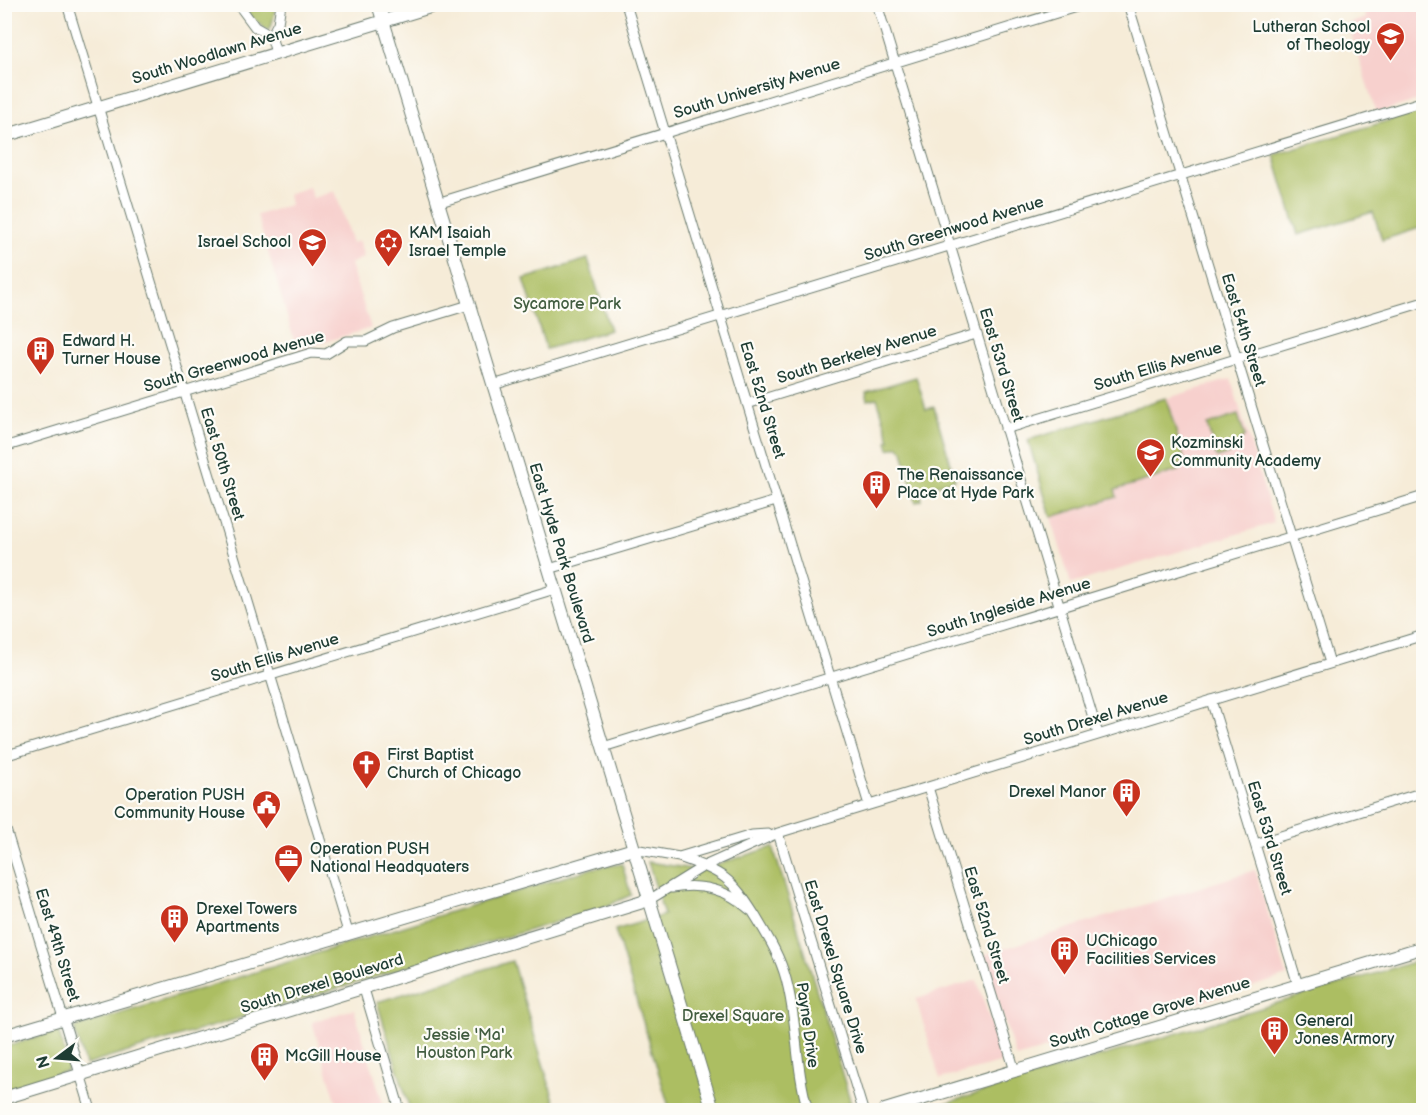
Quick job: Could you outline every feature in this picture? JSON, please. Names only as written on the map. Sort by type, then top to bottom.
[{"type":"street","name":"East 50th Street","points":[[67,4],[348,932]]},
{"type":"street","points":[[238,4],[255,27],[271,36],[276,53]]},
{"type":"street","points":[[271,36],[278,23],[281,4]]},
{"type":"street","name":"East Hyde Park Boulevard","points":[[378,4],[713,1110]]},
{"type":"street","name":"South Woodlawn Avenue","points":[[4,136],[440,4]]},
{"type":"street","name":"East 52nd Street","points":[[626,4],[869,805]]},
{"type":"street","name":"East 53rd Street","points":[[877,4],[1098,734]]},
{"type":"street","name":"South University Avenue","points":[[437,203],[1086,4]]},
{"type":"street","name":"East 54th Street","points":[[1128,4],[1330,663]]},
{"type":"street","name":"South Greenwood Avenue","points":[[493,386],[1424,101]]},
{"type":"street","name":"South Ellis Avenue","points":[[1005,429],[1424,302]]},
{"type":"street","name":"South Greenwood Avenue","points":[[4,447],[311,353],[326,354],[347,341],[366,341],[393,328],[469,305]]},
{"type":"street","name":"South Berkeley Avenue","points":[[747,405],[976,334]]},
{"type":"street","name":"South Ingleside Avenue","points":[[603,747],[1424,496]]},
{"type":"street","points":[[549,569],[776,501]]},
{"type":"street","name":"South Ellis Avenue","points":[[4,756],[555,589]]},
{"type":"street","name":"South Drexel Avenue","points":[[649,900],[704,866],[778,833],[1424,635]]},
{"type":"street","name":"East 53rd Street","points":[[1211,700],[1298,985]]},
{"type":"street","name":"East 52nd Street","points":[[928,787],[1014,1071]]},
{"type":"street","points":[[1255,844],[1424,792]]},
{"type":"street","name":"East 49th Street","points":[[4,823],[92,1110]]},
{"type":"street","name":"South Drexel Avenue","points":[[634,849],[679,857],[752,835],[778,833]]},
{"type":"street","name":"East Drexel Square Drive","points":[[778,833],[863,1110]]},
{"type":"street","points":[[4,1036],[348,932],[634,849]]},
{"type":"street","name":"Payne Drive","points":[[679,857],[704,866],[732,882],[772,944],[786,977],[797,1064],[808,1110]]},
{"type":"street","name":"South Drexel Avenue","points":[[669,889],[703,885]]},
{"type":"street","name":"Payne Drive","points":[[703,885],[723,892],[754,914]]},
{"type":"street","name":"South Drexel Boulevard","points":[[4,1098],[649,900]]},
{"type":"street","name":"South Cottage Grove Avenue","points":[[885,1110],[1424,947]]},
{"type":"street","points":[[364,989],[400,1110]]},
{"type":"shaded area","name":"Lutheran School of Theology","points":[[1362,5],[1423,5],[1423,99],[1376,113],[1348,24],[1366,18]]},
{"type":"shaded area","name":"Israel School","points":[[309,187],[313,198],[335,191],[352,243],[359,241],[364,257],[350,264],[371,328],[297,350],[257,215],[290,205],[288,194]]},
{"type":"shaded area","name":"Kozminski Community Academy","points":[[1231,379],[1274,523],[1071,584],[1028,440]]},
{"type":"shaded area","points":[[1255,870],[1287,976],[1016,1058],[984,955]]},
{"type":"shaded area","points":[[977,980],[1003,1062],[940,1079],[916,999]]},
{"type":"shaded area","points":[[354,1009],[385,1110],[339,1110],[312,1022]]},
{"type":"green space","points":[[243,5],[277,5],[271,27],[268,30],[250,16]]},
{"type":"green space","points":[[1423,110],[1423,227],[1382,240],[1373,212],[1298,235],[1274,155]]},
{"type":"green space","name":"Sycamore Park","points":[[588,259],[610,330],[546,349],[524,279]]},
{"type":"green space","points":[[916,377],[926,409],[934,407],[955,479],[919,490],[922,500],[916,502],[903,451],[899,446],[889,449],[887,441],[890,440],[877,398],[868,400],[866,392]]},
{"type":"green space","points":[[1166,398],[1185,462],[1178,464],[1180,470],[1115,490],[1117,497],[1051,517],[1028,440]]},
{"type":"green space","points":[[1238,415],[1245,436],[1228,454],[1217,458],[1207,425]]},
{"type":"green space","name":"Drexel Square","points":[[773,847],[851,1103],[827,1110],[670,1110],[615,930],[664,915],[648,862],[699,870]]},
{"type":"green space","points":[[622,864],[631,895],[602,908],[85,1065],[74,1028],[593,868]]},
{"type":"green space","points":[[1423,959],[1423,1110],[923,1110]]},
{"type":"green space","name":"Jessie 'Ma' Houston Park","points":[[512,961],[557,1110],[410,1110],[377,1002]]},
{"type":"green space","points":[[54,1032],[59,1033],[69,1068],[66,1071],[5,1090],[5,1047]]},
{"type":"place","name":"Lutheran School of Theology","points":[[1391,62]]},
{"type":"place","name":"Israel School","points":[[312,268]]},
{"type":"place","name":"KAM Isaiah Israel Temple","points":[[388,268]]},
{"type":"place","name":"Edward H. Turner House","points":[[41,376]]},
{"type":"place","name":"Kozminski Community Academy","points":[[1150,478]]},
{"type":"place","name":"The Renaissance Place at Hyde Park","points":[[876,510]]},
{"type":"place","name":"First Baptist Church of Chicago","points":[[366,790]]},
{"type":"place","name":"Drexel Manor","points":[[1127,818]]},
{"type":"place","name":"Operation PUSH Community House","points":[[266,830]]},
{"type":"place","name":"Operation PUSH National Headquaters","points":[[289,884]]},
{"type":"place","name":"Drexel Towers Apartments","points":[[175,944]]},
{"type":"place","name":"UChicago Facilities Services","points":[[1065,976]]},
{"type":"place","name":"General Jones Armory","points":[[1274,1056]]},
{"type":"place","name":"McGill House","points":[[264,1082]]}]
